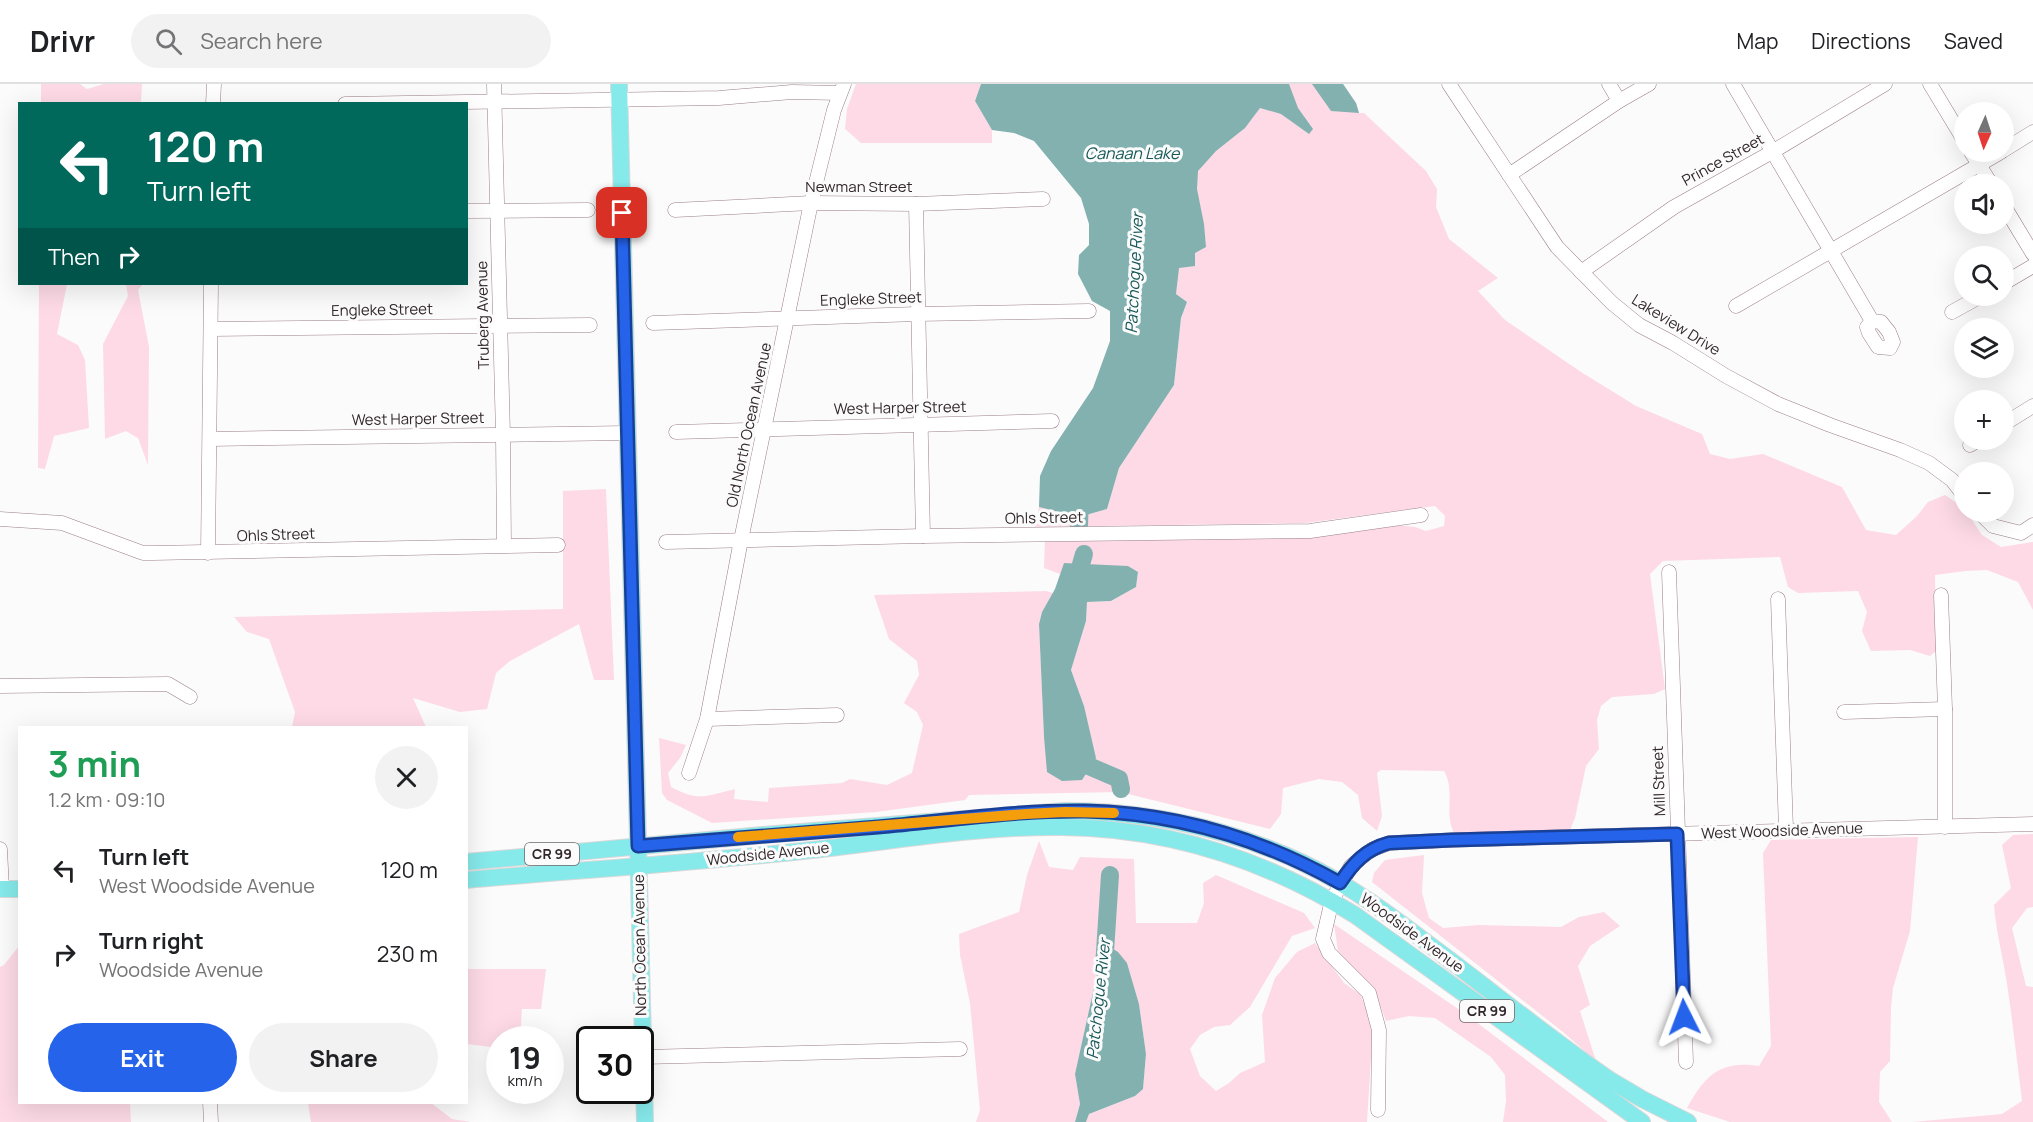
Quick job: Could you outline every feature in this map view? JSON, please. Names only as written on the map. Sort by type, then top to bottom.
[{"type":"main road","name":"North Ocean Avenue","points":[[619,92],[642,1026]]},
{"type":"main road","name":"Woodside Avenue","points":[[638,846],[1026,814],[1103,812],[1158,818],[1232,835],[1294,859],[1336,891],[1414,933],[1610,1080],[1688,1122]]},
{"type":"main road","name":"Woodside Avenue","points":[[638,866],[1042,827],[1098,828],[1152,836],[1224,853],[1336,891],[1355,915],[1642,1122]]},
{"type":"main road","name":"CR 99","points":[[468,862],[638,846]]},
{"type":"main road","name":"CR 99","points":[[468,880],[638,866]]},
{"type":"main road","points":[[1,889],[18,889]]},
{"type":"main road","name":"North Ocean Avenue","points":[[644,1104],[645,1122]]},
{"type":"street","points":[[213,102],[214,84]]},
{"type":"street","name":"Truberg Avenue","points":[[494,84],[504,545]]},
{"type":"street","name":"Lakeview Drive","points":[[1449,84],[1557,248],[1612,303],[1639,325],[1778,404],[1900,450],[1929,463],[1954,483]]},
{"type":"street","points":[[1609,84],[1619,101]]},
{"type":"street","points":[[1509,175],[1619,101],[1649,84]]},
{"type":"street","points":[[1733,84],[1872,321]]},
{"type":"street","name":"Prince Street","points":[[1581,272],[1674,207],[1772,152],[1885,84]]},
{"type":"street","points":[[1930,84],[1954,124]]},
{"type":"street","points":[[445,102],[495,101],[619,92],[792,92],[842,88]]},
{"type":"street","name":"Old North Ocean Avenue","points":[[689,773],[707,719],[741,540],[811,203],[842,88]]},
{"type":"street","points":[[2014,144],[2033,132]]},
{"type":"street","points":[[1977,162],[1985,174]]},
{"type":"street","points":[[1736,306],[1984,162]]},
{"type":"street","name":"Newman Street","points":[[675,210],[811,203],[916,204],[1043,199]]},
{"type":"street","points":[[916,204],[923,536]]},
{"type":"street","points":[[468,211],[588,210]]},
{"type":"street","points":[[2014,223],[2033,254]]},
{"type":"street","points":[[2014,277],[2033,266]]},
{"type":"street","points":[[208,553],[211,285]]},
{"type":"street","points":[[1952,312],[1963,306]]},
{"type":"street","name":"Engleke Street","points":[[653,323],[1089,311]]},
{"type":"street","name":"Engleke Street","points":[[211,329],[590,325]]},
{"type":"street","points":[[2014,418],[2033,406]]},
{"type":"street","name":"West Harper Street","points":[[676,432],[1052,421]]},
{"type":"street","name":"West Harper Street","points":[[210,439],[627,433]]},
{"type":"street","name":"Ohls Street","points":[[666,542],[1311,531],[1421,515]]},
{"type":"street","name":"Ohls Street","points":[[0,519],[62,523],[143,553],[558,545]]},
{"type":"street","points":[[1989,522],[1993,526],[2021,533],[2033,525]]},
{"type":"street","name":"Mill Street","points":[[1669,572],[1686,1062]]},
{"type":"street","points":[[1941,595],[1945,710],[1945,827]]},
{"type":"street","points":[[1778,599],[1786,829]]},
{"type":"street","points":[[0,686],[168,684],[190,697]]},
{"type":"street","points":[[1844,712],[1945,710]]},
{"type":"street","points":[[707,719],[837,715]]},
{"type":"street","name":"West Woodside Avenue","points":[[1336,891],[1351,866],[1364,855],[1389,843],[1786,829],[2033,824]]},
{"type":"street","points":[[0,849],[1,889]]},
{"type":"street","points":[[1336,891],[1324,932],[1325,947],[1369,993],[1379,1030],[1378,1110]]},
{"type":"street","points":[[654,1057],[960,1049]]},
{"type":"street","points":[[210,1104],[211,1122]]},
{"type":"shaded area","points":[[41,84],[80,84],[87,89],[104,84],[142,84],[141,102],[41,102]]},
{"type":"shaded area","points":[[856,84],[981,84],[975,101],[992,130],[992,143],[861,143],[845,129],[847,109]]},
{"type":"shaded area","points":[[1184,84],[1343,84],[1356,103],[1359,113],[1364,113],[1426,171],[1437,189],[1436,207],[1449,239],[1498,278],[1478,291],[1505,320],[1636,406],[1702,434],[1710,454],[1730,459],[1763,454],[1842,487],[1866,530],[1896,535],[1917,516],[1928,502],[1945,495],[1954,501],[1954,522],[1973,522],[1982,535],[2001,547],[2033,542],[2033,610],[2018,582],[1987,570],[1935,575],[1936,651],[1930,656],[1910,650],[1871,651],[1862,631],[1867,612],[1858,591],[1798,593],[1788,587],[1780,557],[1663,561],[1650,574],[1665,689],[1654,694],[1612,697],[1601,706],[1597,720],[1599,749],[1586,766],[1575,818],[1570,830],[1455,834],[1450,819],[1449,787],[1444,771],[1381,770],[1377,773],[1382,816],[1377,831],[1362,818],[1358,795],[1342,782],[1319,779],[1283,788],[1281,814],[1270,829],[1120,792],[969,795],[965,800],[876,812],[712,823],[667,800],[662,793],[659,738],[686,745],[680,758],[668,773],[671,787],[696,796],[735,789],[734,799],[768,802],[769,788],[842,783],[850,779],[887,785],[912,773],[923,725],[917,712],[904,703],[919,675],[917,661],[889,639],[874,595],[1046,591],[1053,593],[1042,612],[1039,624],[1044,737],[1084,706],[1071,670],[1086,621],[1087,602],[1111,601],[1136,587],[1138,572],[1065,563],[1060,574],[1044,568],[1045,540],[1315,537],[1397,525],[1426,531],[1444,526],[1445,516],[1435,506],[1305,523],[1035,527],[1039,507],[1079,517],[1107,509],[1119,468],[1174,385],[1181,318],[1187,302],[1176,294]]},
{"type":"shaded area","points":[[39,285],[67,285],[57,334],[78,345],[85,360],[89,428],[54,436],[45,469],[38,468]]},
{"type":"shaded area","points":[[126,285],[142,285],[138,290],[149,347],[148,465],[138,438],[126,431],[105,439],[103,344],[128,296]]},
{"type":"shaded area","points":[[606,489],[614,680],[594,680],[579,624],[510,661],[496,673],[487,709],[460,712],[413,698],[426,726],[292,726],[295,712],[269,639],[247,632],[234,617],[563,609],[563,491]]},
{"type":"shaded area","points":[[2033,834],[2033,907],[2027,908],[2012,928],[2026,986],[2033,987],[2033,1122],[1912,1122],[2002,1114],[2022,1101],[1994,905],[2011,888],[2002,845],[2013,835]]},
{"type":"shaded area","points":[[1918,837],[1910,931],[1893,988],[1890,1061],[1880,1072],[1879,1102],[1892,1122],[1730,1122],[1687,1108],[1700,1087],[1715,1073],[1733,1066],[1759,1066],[1771,1046],[1763,853],[1771,840]]},
{"type":"shaded area","points":[[1039,841],[1049,867],[1073,870],[1080,857],[1134,859],[1136,923],[1197,923],[1204,903],[1203,883],[1216,875],[1304,913],[1315,928],[1292,936],[1250,1007],[1230,1025],[1214,1027],[1200,1035],[1190,1049],[1200,1076],[1216,1091],[1240,1073],[1265,1062],[1262,1015],[1275,978],[1297,952],[1315,943],[1344,983],[1360,994],[1373,1025],[1367,1122],[1086,1122],[1089,1114],[1135,1096],[1143,1089],[1146,1054],[1139,1004],[1127,963],[1106,944],[1075,1074],[1080,1104],[1075,1122],[976,1122],[980,1110],[970,1003],[960,955],[959,934],[1019,912],[1027,875]]},
{"type":"shaded area","points":[[1424,855],[1422,893],[1429,918],[1443,928],[1479,925],[1561,927],[1579,917],[1604,912],[1620,926],[1590,946],[1578,966],[1590,1005],[1580,1011],[1596,1061],[1563,1032],[1372,882],[1374,873],[1385,860]]},
{"type":"shaded area","points":[[1334,924],[1467,1015],[1608,1122],[1503,1122],[1506,1101],[1505,1075],[1491,1057],[1435,1018],[1409,1016],[1386,1021],[1375,992],[1338,951]]},
{"type":"shaded area","points":[[18,947],[18,1104],[130,1104],[131,1122],[0,1122],[0,967]]},
{"type":"shaded area","points":[[468,969],[546,969],[541,1009],[522,1009],[521,1026],[486,1026],[486,1046],[468,1044]]},
{"type":"shaded area","points":[[308,1104],[432,1104],[452,1119],[471,1122],[311,1122]]},
{"type":"water","name":"Canaan Lake","points":[[981,84],[1289,84],[1298,108],[1313,129],[1309,134],[1281,114],[1260,108],[1245,128],[1216,151],[1198,171],[1197,189],[1206,247],[1195,253],[1195,266],[1179,268],[1176,294],[1187,302],[1181,318],[1174,385],[1119,468],[1107,509],[1079,517],[1039,507],[1040,476],[1051,451],[1093,388],[1110,341],[1110,311],[1092,301],[1078,274],[1079,255],[1089,245],[1089,224],[1081,198],[1034,141],[1014,133],[992,130],[975,101]]},
{"type":"water","points":[[1312,84],[1343,84],[1356,103],[1359,113],[1331,111]]},
{"type":"water","points":[[1064,563],[1128,566],[1138,572],[1136,587],[1111,601],[1087,602],[1086,621],[1071,670],[1084,706],[1096,758],[1082,780],[1062,781],[1047,772],[1039,624]]},
{"type":"water","points":[[1105,944],[1118,952],[1127,963],[1139,1004],[1146,1054],[1143,1089],[1135,1096],[1089,1114],[1086,1122],[1075,1122],[1080,1104],[1075,1074]]},
{"type":"waterway","name":"Patchogue River","points":[[1079,526],[1080,492]]},
{"type":"waterway","name":"Patchogue River","points":[[1075,585],[1084,554]]},
{"type":"waterway","name":"Patchogue River","points":[[1076,753],[1077,761],[1119,779],[1121,789]]},
{"type":"waterway","name":"Patchogue River","points":[[1104,967],[1110,875]]},
{"type":"slow traffic","points":[[738,837],[1026,814],[1084,811],[1114,813]]},
{"type":"route","points":[[622,213],[638,846],[1026,814],[1103,812],[1158,818],[1232,835],[1303,863],[1340,883],[1351,866],[1364,855],[1389,843],[1677,834],[1684,1017]]}]
